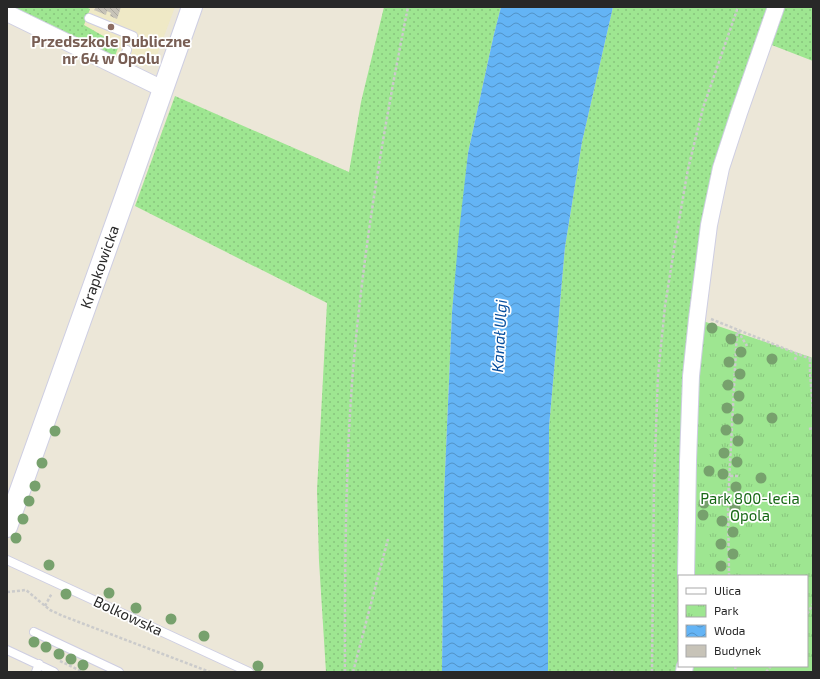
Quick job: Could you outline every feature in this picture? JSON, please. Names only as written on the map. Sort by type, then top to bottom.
[{"type":"street","name":"Krapkowicka","points":[[7,527],[192,7]]},
{"type":"street","points":[[686,575],[691,376],[709,225],[721,168],[738,113],[776,7]]},
{"type":"street","points":[[7,13],[163,89]]},
{"type":"lane","points":[[89,18],[132,36]]},
{"type":"lane","points":[[120,69],[127,50]]},
{"type":"lane","name":"Bolkowska","points":[[7,560],[249,672]]},
{"type":"lane","points":[[34,632],[119,672]]},
{"type":"lane","points":[[7,650],[37,668],[54,672]]},
{"type":"path","points":[[345,672],[348,463],[352,384],[359,308],[366,248],[381,151],[408,7]]},
{"type":"path","points":[[652,672],[654,482],[658,375],[665,306],[688,169],[703,108],[738,7]]},
{"type":"path","points":[[698,313],[812,360],[810,373],[813,410]]},
{"type":"path","points":[[738,330],[747,346]]},
{"type":"path","points":[[729,575],[728,502],[738,330]]},
{"type":"path","points":[[795,360],[797,354]]},
{"type":"path","points":[[809,429],[813,428]]},
{"type":"path","points":[[730,476],[738,476]]},
{"type":"path","points":[[353,672],[388,539]]},
{"type":"path","points":[[7,592],[26,590],[50,610],[63,616],[210,672]]},
{"type":"shaded area","name":"Przedszkole Publiczne nr 64 w Opolu","points":[[13,7],[175,7],[153,66],[140,66],[115,56]]},
{"type":"green space","points":[[14,7],[86,7],[90,9],[84,25],[119,45],[115,56]]},
{"type":"green space","points":[[384,7],[501,7],[468,153],[452,312],[444,495],[442,672],[326,672],[319,561],[317,490],[327,303],[135,206],[175,96],[349,172],[361,102]]},
{"type":"green space","points":[[613,7],[813,7],[813,61],[764,42],[709,225],[678,575],[678,667],[684,672],[548,672],[549,427],[565,247],[582,142]]},
{"type":"green space","name":"Park 800-lecia Opola","points":[[697,319],[813,358],[813,672],[684,672],[685,667],[808,667],[808,575],[686,575]]},
{"type":"water","name":"Kanał Ulgi","points":[[501,7],[613,7],[582,142],[565,247],[549,427],[548,672],[442,672],[444,495],[452,312],[459,232],[468,153]]},
{"type":"building","name":"Przedszkole Publiczne nr 64 w Opolu","points":[[96,7],[121,7],[117,19],[110,16],[111,13],[107,11],[106,15],[94,10]]},
{"type":"place","name":"Przedszkole Publiczne nr 64 w Opolu","points":[[111,27]]}]
